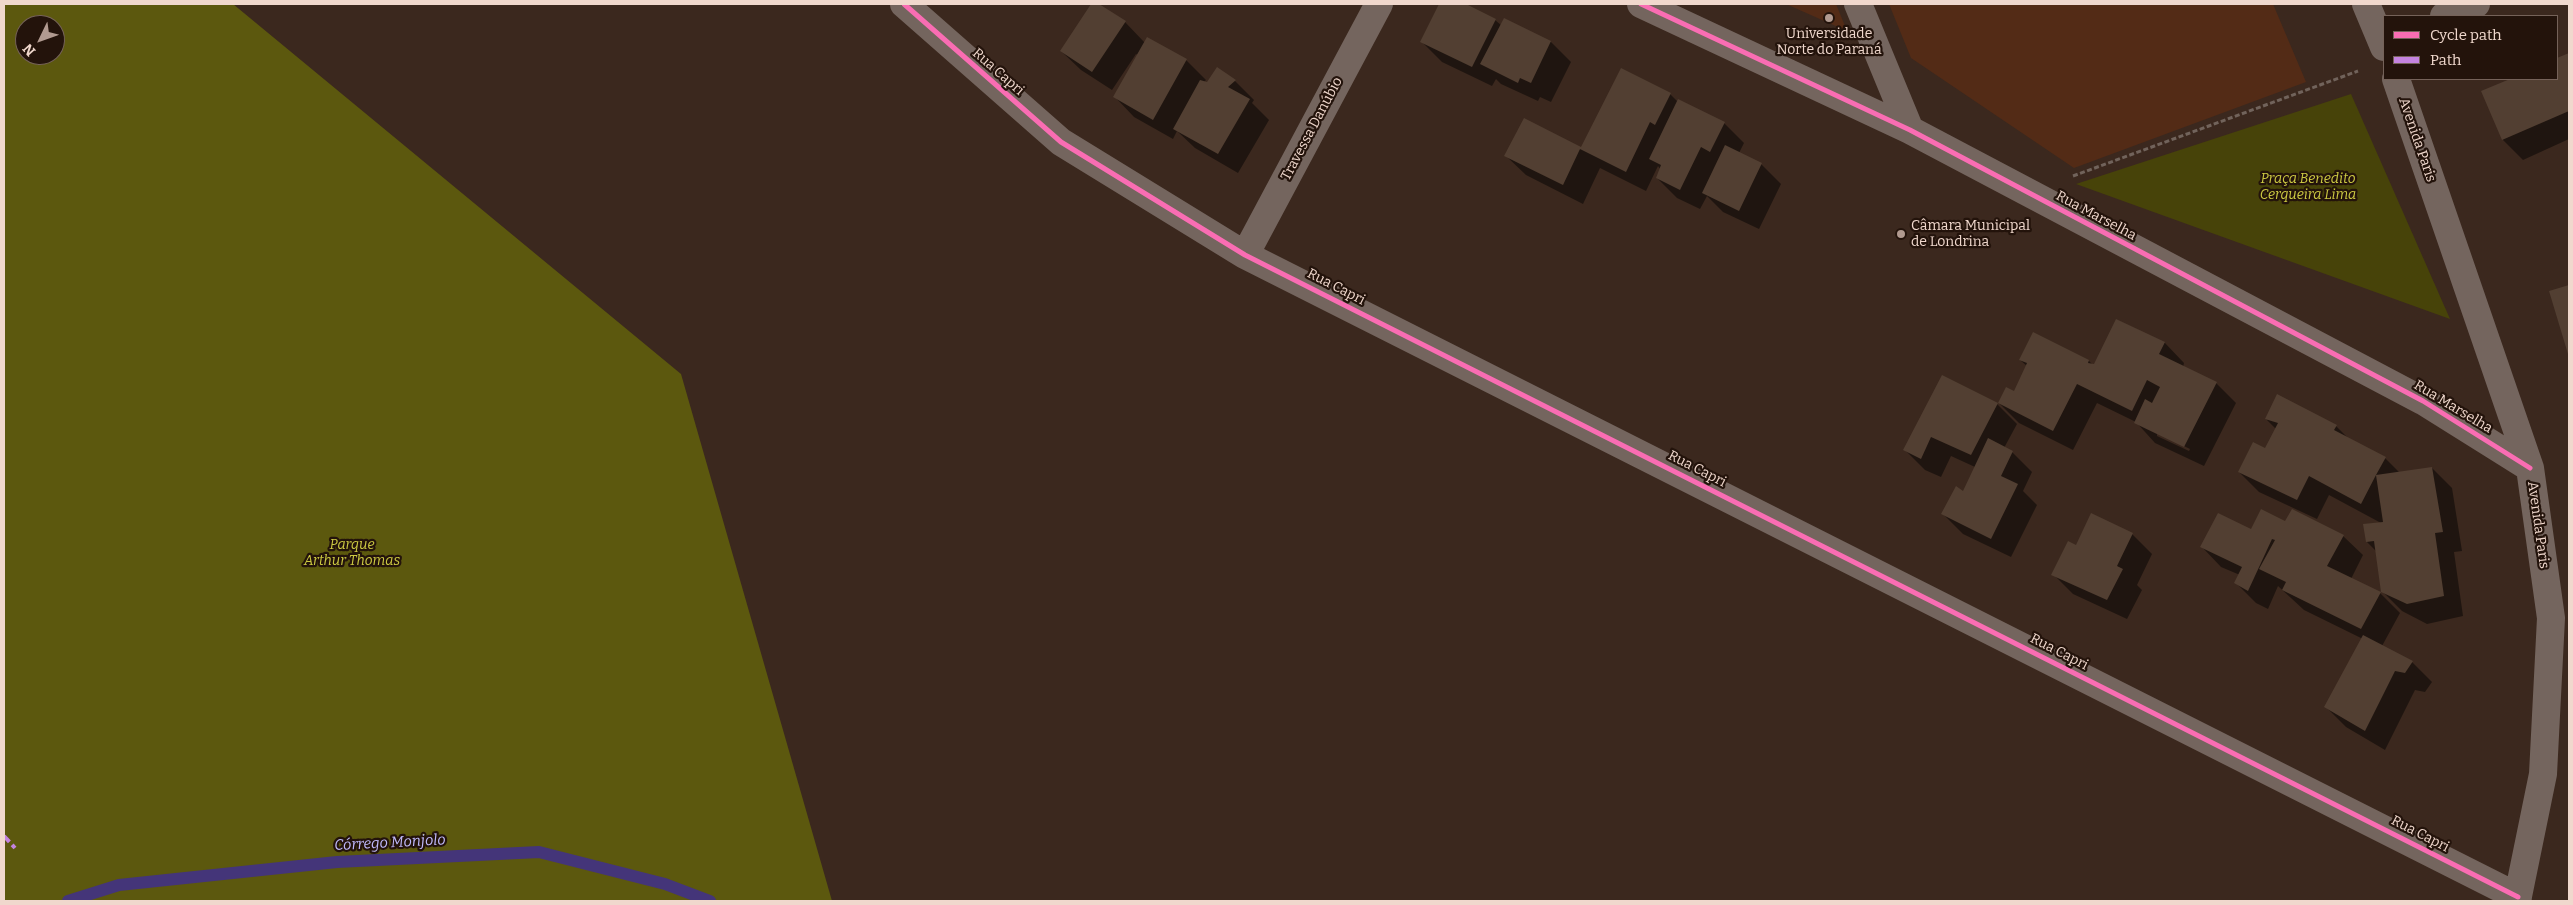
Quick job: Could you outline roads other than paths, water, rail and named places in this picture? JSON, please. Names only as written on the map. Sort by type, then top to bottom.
[{"type":"street","name":"Rua Capri","points":[[904,4],[1061,142],[1245,255],[2518,899]]},
{"type":"street","name":"Travessa Danúbio","points":[[1245,255],[1379,4]]},
{"type":"street","name":"Rua Marselha","points":[[1641,4],[1910,130],[2423,401],[2530,468]]},
{"type":"street","points":[[1858,4],[1910,130]]},
{"type":"street","points":[[2366,4],[2383,40]]},
{"type":"street","points":[[2447,15],[2476,4]]},
{"type":"street","name":"Avenida Paris","points":[[2396,80],[2530,468],[2551,618],[2543,774],[2518,899]]},
{"type":"waterway","name":"Córrego Monjolo","points":[[68,901],[119,885],[337,862],[539,852],[665,884],[710,901]]},
{"type":"place","name":"Universidade Norte do Paraná","points":[[1829,18]]},
{"type":"place","name":"Câmara Municipal de Londrina","points":[[1901,234]]},
{"type":"park label","name":"Praça Benedito Cerqueira Lima","points":[[2308,187]]},
{"type":"park label","name":"Parque Arthur Thomas","points":[[352,554]]}]
